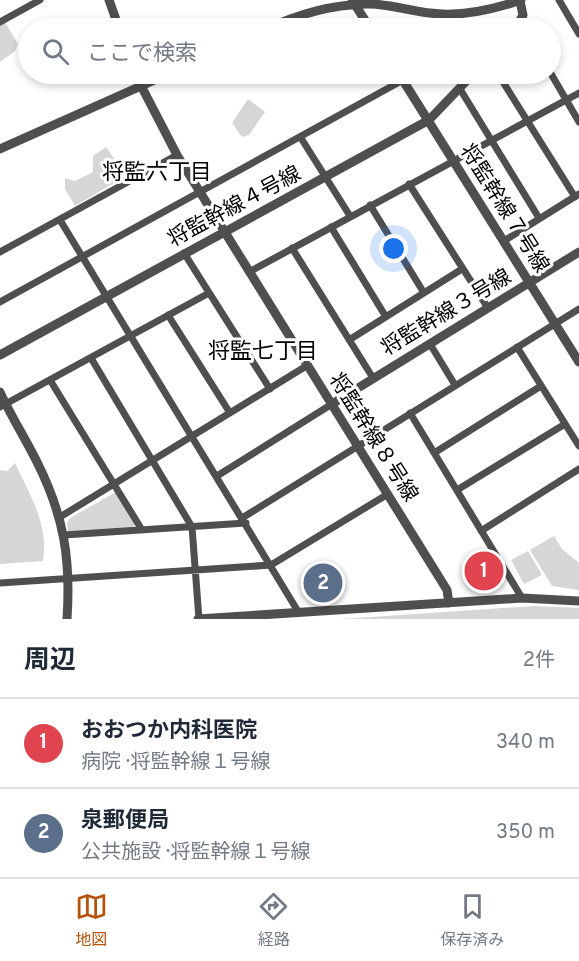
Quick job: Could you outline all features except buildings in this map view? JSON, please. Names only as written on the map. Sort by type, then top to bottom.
[{"type":"street","points":[[0,22],[40,0]]},
{"type":"street","points":[[109,0],[115,18]]},
{"type":"street","points":[[292,18],[311,10],[354,2],[433,14],[492,9],[520,0],[521,18]]},
{"type":"street","points":[[559,0],[579,34]]},
{"type":"street","points":[[354,2],[364,18]]},
{"type":"street","points":[[0,149],[145,84]]},
{"type":"street","points":[[0,302],[301,138],[390,84]]},
{"type":"street","name":"将監幹線７号線","points":[[406,84],[579,362]]},
{"type":"street","name":"将監幹線４号線","points":[[0,355],[429,120],[464,84]]},
{"type":"street","points":[[504,84],[577,195],[504,241]]},
{"type":"street","points":[[558,84],[579,122]]},
{"type":"street","name":"将監幹線８号線","points":[[140,86],[177,155],[447,590],[449,603]]},
{"type":"street","points":[[460,89],[539,218]]},
{"type":"street","points":[[249,272],[579,93]]},
{"type":"street","points":[[301,138],[350,216]]},
{"type":"street","points":[[0,252],[177,155]]},
{"type":"street","points":[[409,184],[488,308]]},
{"type":"street","points":[[370,205],[424,293]]},
{"type":"street","points":[[60,220],[299,613]]},
{"type":"street","points":[[331,227],[386,317]]},
{"type":"street","points":[[292,248],[373,378]]},
{"type":"street","name":"将監幹線３号線","points":[[333,404],[579,252]]},
{"type":"street","points":[[184,253],[270,389]]},
{"type":"street","points":[[349,340],[462,269]]},
{"type":"street","points":[[3,406],[209,293]]},
{"type":"street","points":[[64,535],[192,527],[244,521],[410,413],[579,309]]},
{"type":"street","points":[[168,315],[230,413]]},
{"type":"street","points":[[430,344],[455,386]]},
{"type":"street","points":[[517,347],[579,447]]},
{"type":"street","points":[[91,358],[192,527],[198,619],[522,598],[579,601]]},
{"type":"street","points":[[60,517],[308,364]]},
{"type":"street","points":[[50,380],[142,530]]},
{"type":"street","points":[[434,453],[541,386]]},
{"type":"street","points":[[0,392],[3,406],[37,462],[60,517],[69,579],[66,619]]},
{"type":"street","points":[[217,476],[333,404]]},
{"type":"street","points":[[410,413],[522,598]]},
{"type":"street","points":[[457,490],[565,424]]},
{"type":"street","points":[[481,531],[579,469]]},
{"type":"street","points":[[0,584],[271,566],[388,494]]},
{"type":"shaded area","points":[[5,22],[18,44],[15,51],[0,62],[0,24]]},
{"type":"shaded area","points":[[248,99],[265,112],[249,135],[242,137],[232,123]]},
{"type":"shaded area","points":[[106,147],[120,167],[116,171],[119,180],[75,206],[65,189],[65,178],[75,181],[93,172],[93,156]]},
{"type":"shaded area","points":[[15,463],[41,523],[43,561],[0,564],[0,470],[7,471]]},
{"type":"shaded area","points":[[116,492],[135,523],[133,528],[68,532],[67,523],[70,518]]},
{"type":"shaded area","points":[[554,536],[562,549],[579,563],[579,590],[552,586],[530,550]]},
{"type":"shaded area","points":[[528,551],[542,575],[524,584],[511,560]]},
{"type":"shaded area","points":[[534,606],[579,608],[579,619],[341,619]]},
{"type":"place","name":"おおつか内科医院","points":[[484,571]]},
{"type":"place","name":"泉郵便局","points":[[323,583]]},
{"type":"district","name":"将監六丁目","points":[[157,171]]},
{"type":"district","name":"将監七丁目","points":[[263,350]]}]
